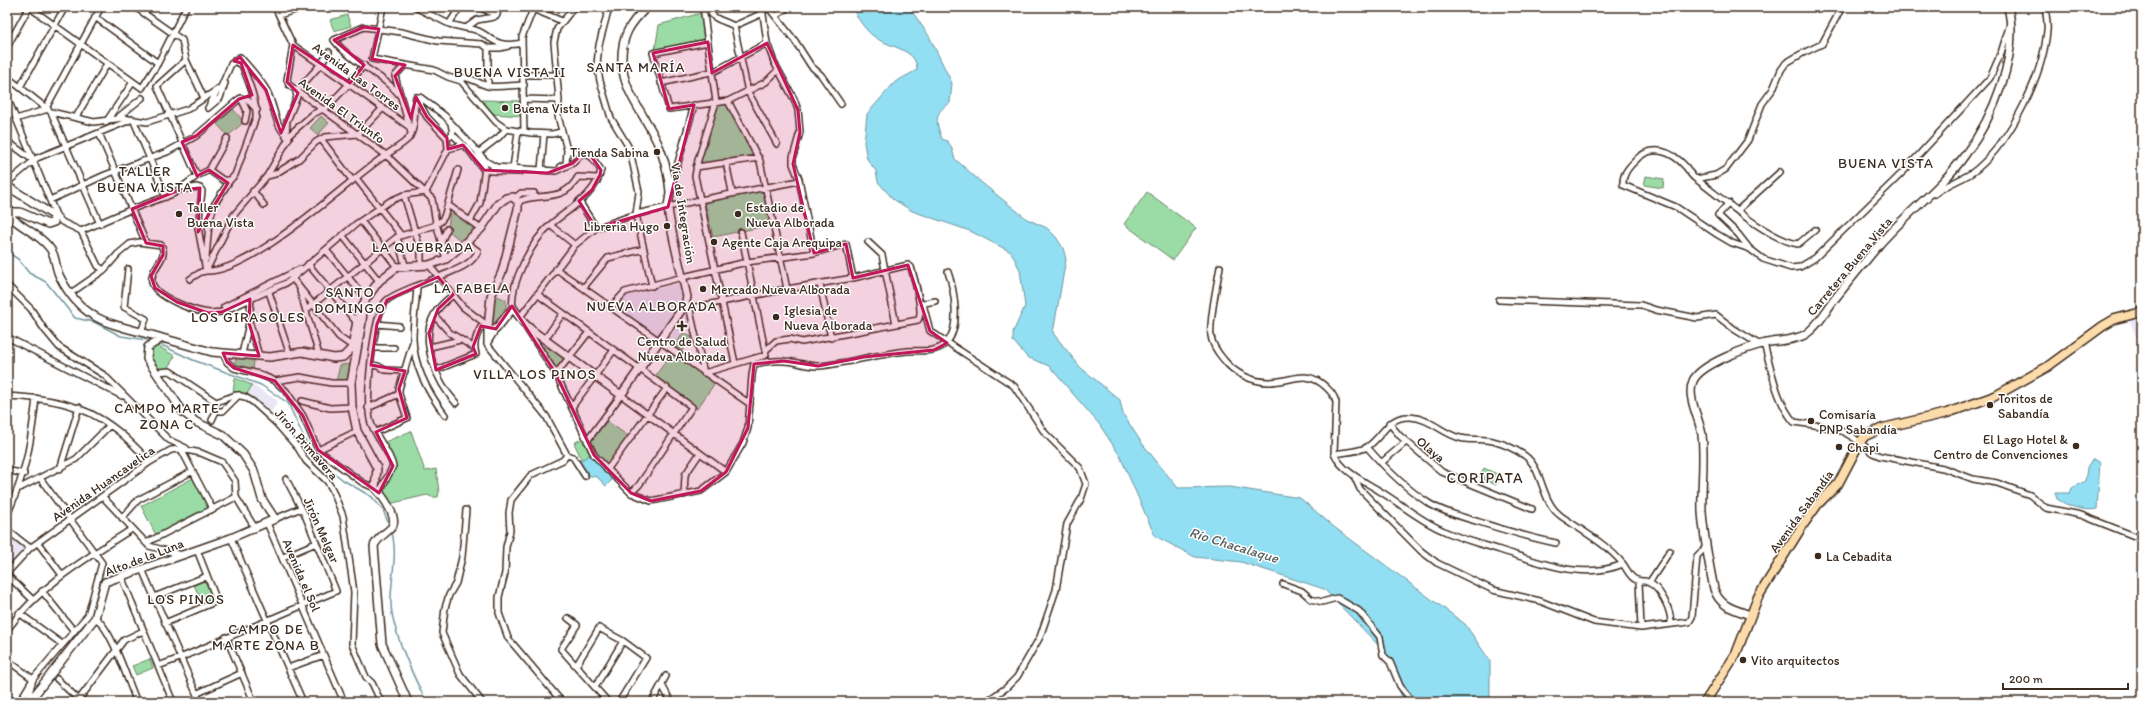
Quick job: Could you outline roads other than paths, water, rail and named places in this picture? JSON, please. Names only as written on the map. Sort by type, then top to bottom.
[{"type":"main road","name":"Vía de Integración","points":[[647,7],[628,29],[622,64],[626,86],[652,129],[667,173],[670,193],[668,207],[689,306]]},
{"type":"main road","name":"Carretera Buena Vista","points":[[1750,615],[1726,606],[1717,597],[1714,589],[1706,547],[1702,514],[1702,435],[1691,393],[1692,382],[1701,371],[1717,362],[1762,344],[1798,337],[1820,322],[1834,300],[1879,246],[1965,156],[1998,95],[2007,65],[2010,22],[2008,7]]},
{"type":"main road","points":[[7,186],[57,218],[54,222],[48,224],[20,212],[12,210],[8,211],[10,216],[15,221],[42,240],[53,252],[60,276],[80,306],[87,313],[118,326],[141,332],[157,341],[223,353],[270,357],[289,352],[309,352],[334,358],[343,357],[350,352],[362,306],[379,281],[397,267],[405,265],[429,265],[446,259],[482,229],[498,204],[506,198],[516,200],[518,209],[509,250],[491,296],[487,325],[491,331],[496,329],[513,308],[522,320],[545,339],[621,395],[681,310],[689,306]]},
{"type":"main road","points":[[362,306],[362,322],[351,383],[352,407],[357,431],[377,468],[377,490],[391,513],[394,521],[391,528],[378,540],[374,546],[382,644],[408,702]]},
{"type":"main road","name":"Avenida Sabandía","points":[[1705,702],[1736,654],[1750,615],[1758,598],[1788,547],[1818,504],[1838,484],[1860,442],[1869,434],[1883,428],[1947,413],[1995,396],[2047,367],[2103,326],[2115,320],[2142,312]]},
{"type":"main road","points":[[157,341],[146,353],[147,359],[183,412],[196,422],[223,435],[243,454],[254,471],[262,499],[275,519]]},
{"type":"main road","name":"Alto de la Luna","points":[[29,702],[95,618],[104,583],[231,538],[275,519]]},
{"type":"street","points":[[7,48],[29,7],[54,27],[142,88],[158,63],[184,8]]},
{"type":"street","points":[[20,87],[65,7]]},
{"type":"street","points":[[48,110],[80,45],[101,7]]},
{"type":"street","points":[[135,7],[173,34],[179,36],[184,44],[186,60],[204,98]]},
{"type":"street","points":[[275,7],[293,45]]},
{"type":"street","points":[[279,15],[305,7]]},
{"type":"street","points":[[383,7],[372,58],[434,70],[448,77],[473,79],[488,86],[524,85]]},
{"type":"street","points":[[450,24],[460,7]]},
{"type":"street","points":[[479,7],[497,15]]},
{"type":"street","points":[[466,28],[477,20],[497,15],[502,7]]},
{"type":"street","points":[[541,170],[566,164],[567,150],[558,116],[558,75],[554,42],[557,29],[574,7]]},
{"type":"street","points":[[610,7],[599,45],[597,64],[608,111],[631,155],[639,192],[636,214],[652,286]]},
{"type":"street","points":[[703,7],[716,102],[696,167],[695,176],[735,363]]},
{"type":"street","points":[[708,7],[710,13],[718,20],[734,26]]},
{"type":"street","points":[[768,7],[811,66],[821,75],[841,104]]},
{"type":"street","points":[[776,16],[788,7]]},
{"type":"street","points":[[1696,179],[1716,175],[1726,169],[1748,140],[1762,104],[1773,89],[1781,70],[1786,63],[1822,44],[1842,7]]},
{"type":"street","points":[[1916,206],[1921,205],[1942,188],[1976,169],[2007,135],[2022,109],[2041,61],[2047,30],[2045,7]]},
{"type":"street","points":[[419,8],[450,24],[471,29],[486,35],[494,42],[508,46]]},
{"type":"street","points":[[524,132],[522,43],[524,30],[532,8],[562,21]]},
{"type":"street","points":[[734,26],[763,10],[767,43],[778,70],[798,110],[800,132],[793,157],[814,253]]},
{"type":"street","points":[[95,17],[158,63]]},
{"type":"street","points":[[1729,203],[1718,215],[1738,234],[1750,249],[1763,259],[1791,268],[1800,267],[1815,258],[1903,172],[1990,78],[2001,53],[2010,22]]},
{"type":"street","points":[[734,26],[748,92],[777,144]]},
{"type":"street","points":[[402,98],[395,88],[334,40],[364,28],[401,32],[438,41],[482,44],[488,48],[500,48],[522,43]]},
{"type":"street","points":[[708,42],[653,53],[669,109],[728,101],[766,82],[778,70]]},
{"type":"street","points":[[661,83],[712,73],[741,59],[767,43]]},
{"type":"street","name":"Avenida Las Torres","points":[[293,45],[350,83],[408,126]]},
{"type":"street","name":"Avenida El Triunfo","points":[[293,45],[287,80],[289,85],[296,92],[324,110],[386,155],[426,192]]},
{"type":"street","points":[[488,48],[488,86]]},
{"type":"street","points":[[287,137],[287,121],[297,97],[296,92],[321,64],[329,52]]},
{"type":"street","points":[[218,89],[208,108],[220,98],[231,64],[240,56],[261,82],[275,110],[280,130],[287,137]]},
{"type":"street","points":[[186,60],[158,86],[197,176]]},
{"type":"street","points":[[206,271],[209,223],[214,206],[230,180],[235,175],[254,124],[256,110],[242,65],[234,61]]},
{"type":"street","points":[[76,117],[108,64]]},
{"type":"street","points":[[206,271],[233,216],[267,176],[287,137],[314,114],[324,110],[350,83],[364,65]]},
{"type":"street","points":[[405,65],[395,76],[411,133]]},
{"type":"street","points":[[523,76],[558,75]]},
{"type":"street","points":[[7,77],[48,110],[66,146],[100,224]]},
{"type":"street","points":[[455,78],[461,81],[496,122],[506,129],[518,132],[544,134],[561,132]]},
{"type":"street","points":[[106,122],[132,82]]},
{"type":"street","points":[[16,119],[48,110],[94,122],[106,122],[116,119],[133,119],[146,122],[188,109],[218,89],[225,82]]},
{"type":"street","points":[[7,97],[57,218],[67,225],[81,231],[98,266],[104,270]]},
{"type":"street","points":[[416,97],[422,98],[445,116],[487,162],[496,166],[553,171]]},
{"type":"street","points":[[190,279],[201,272],[219,270],[252,255],[307,218],[354,179],[407,140],[411,133],[416,97]]},
{"type":"street","points":[[416,97],[427,117],[447,138],[448,149],[426,192]]},
{"type":"street","points":[[116,119],[142,98]]},
{"type":"street","points":[[50,200],[116,171],[167,152],[182,142],[196,136],[241,98],[247,99],[256,110]]},
{"type":"street","points":[[241,98],[247,111],[244,121]]},
{"type":"street","points":[[524,99],[559,100]]},
{"type":"street","points":[[728,101],[759,158],[787,289]]},
{"type":"street","points":[[670,193],[694,105]]},
{"type":"street","points":[[267,176],[276,174],[299,159],[321,139],[336,135],[358,134],[383,108]]},
{"type":"street","points":[[7,183],[35,162],[37,158],[133,119]]},
{"type":"street","points":[[133,119],[166,197]]},
{"type":"street","points":[[451,124],[453,135],[487,170],[548,173],[573,164],[582,154]]},
{"type":"street","points":[[478,153],[499,137],[506,129]]},
{"type":"street","points":[[513,168],[518,132]]},
{"type":"street","points":[[99,133],[146,243]]},
{"type":"street","points":[[541,170],[544,134]]},
{"type":"street","points":[[447,138],[453,135]]},
{"type":"street","points":[[81,231],[132,209],[166,197],[179,190],[197,176],[209,170],[227,138]]},
{"type":"street","points":[[321,139],[379,207],[399,236],[405,265]]},
{"type":"street","points":[[7,140],[35,162]]},
{"type":"street","points":[[448,149],[463,145]]},
{"type":"street","points":[[513,308],[512,297],[518,276],[533,247],[550,225],[561,218],[592,190],[601,170],[591,156],[567,150]]},
{"type":"street","points":[[1750,249],[1720,236],[1670,205],[1623,185],[1624,174],[1637,158],[1650,151],[1657,150],[1670,153],[1696,179],[1738,210],[1787,242],[1798,244],[1815,230]]},
{"type":"street","points":[[470,221],[480,204],[487,170],[478,153]]},
{"type":"street","points":[[696,167],[759,158]]},
{"type":"street","points":[[726,162],[732,192]]},
{"type":"street","points":[[487,170],[496,166]]},
{"type":"street","points":[[209,170],[223,180],[230,180]]},
{"type":"street","points":[[306,310],[364,262],[399,236],[416,232],[440,222],[444,217],[458,170]]},
{"type":"street","points":[[1738,210],[1780,172]]},
{"type":"street","points":[[516,200],[558,194],[572,185],[578,177],[598,178]]},
{"type":"street","points":[[755,358],[746,436],[726,472],[701,491],[651,501],[630,493],[606,470],[594,455],[556,374],[522,320],[536,294],[575,244],[596,228],[636,214],[732,192],[766,188],[799,181]]},
{"type":"street","points":[[179,190],[198,187],[202,191],[198,228],[206,264]]},
{"type":"street","points":[[253,191],[264,206]]},
{"type":"street","points":[[71,293],[104,270],[118,254],[130,244],[146,243],[161,245],[163,248],[163,255],[151,276],[151,280],[155,288],[166,297],[185,306],[212,313],[222,312],[293,280],[303,268],[379,207],[404,195],[426,192]]},
{"type":"street","points":[[426,192],[432,199],[436,224],[446,259]]},
{"type":"street","points":[[516,200],[521,193],[534,193]]},
{"type":"street","points":[[404,195],[421,252],[421,265]]},
{"type":"street","points":[[579,201],[596,228]]},
{"type":"street","points":[[448,205],[482,229]]},
{"type":"street","points":[[361,221],[397,267]]},
{"type":"street","points":[[550,225],[575,244]]},
{"type":"street","points":[[441,242],[447,229]]},
{"type":"street","points":[[740,232],[766,350]]},
{"type":"street","points":[[343,236],[379,281]]},
{"type":"street","points":[[868,242],[882,255],[896,324]]},
{"type":"street","points":[[223,353],[227,362],[234,368],[259,374],[275,381],[286,391],[303,416],[318,450],[363,483],[377,490],[393,466],[389,454],[371,423],[368,408],[371,365],[377,324],[383,304],[387,300],[458,269],[476,256],[478,251],[467,243]]},
{"type":"street","points":[[612,306],[625,292],[747,262],[814,253],[846,244],[853,278]]},
{"type":"street","points":[[584,287],[608,258],[644,249]]},
{"type":"street","points":[[326,250],[366,299]]},
{"type":"street","points":[[308,264],[357,324]]},
{"type":"street","points":[[429,265],[463,307],[487,325]]},
{"type":"street","points":[[704,373],[689,306],[722,302],[853,278],[908,265],[911,268],[930,331],[1014,386],[1045,433],[1080,468],[1086,484],[1081,499],[1067,524],[1056,590],[1040,637],[1017,677],[1006,688],[985,702]]},
{"type":"street","points":[[1220,266],[1211,336],[1215,348],[1228,364],[1239,373],[1256,380],[1269,382],[1309,376],[1317,379],[1334,395],[1336,402],[1334,454],[1337,460],[1355,478],[1437,528],[1479,543],[1554,567],[1594,571],[1623,564]]},
{"type":"street","points":[[224,307],[303,268]]},
{"type":"street","points":[[128,269],[124,307],[146,319],[141,332]]},
{"type":"street","points":[[556,269],[612,306],[704,373],[750,404]]},
{"type":"street","points":[[754,364],[784,361],[818,366],[864,357],[908,351],[934,350],[947,343],[953,334],[955,312],[948,272]]},
{"type":"street","points":[[293,280],[339,337],[352,346]]},
{"type":"street","points":[[293,280],[300,291],[319,355]]},
{"type":"street","points":[[820,284],[831,338]]},
{"type":"street","points":[[7,285],[31,309],[44,330],[59,347],[95,368],[171,441],[192,451]]},
{"type":"street","points":[[376,432],[407,418],[399,394],[413,339],[417,287]]},
{"type":"street","points":[[269,292],[289,352]]},
{"type":"street","points":[[536,294],[692,407],[639,485],[630,493]]},
{"type":"street","points":[[453,295],[442,304],[434,315],[429,334],[430,347],[436,370],[449,396],[456,403]]},
{"type":"street","points":[[242,354],[249,323],[250,299]]},
{"type":"street","points":[[1499,300],[1627,304],[1701,318],[1716,315],[1734,328],[1762,344],[1779,396],[1786,411],[1794,422],[1821,426],[1844,432],[1860,442],[1873,453],[1880,456],[1943,468],[1973,479],[1997,483],[2030,494],[2046,508],[2081,515],[2142,539]]},
{"type":"street","points":[[921,304],[935,301]]},
{"type":"street","points":[[704,373],[764,356],[766,350],[772,343],[783,339],[793,339],[802,342],[831,338],[918,320],[921,304]]},
{"type":"street","points":[[545,339],[563,313]]},
{"type":"street","points":[[434,315],[450,333],[460,340],[474,346]]},
{"type":"street","points":[[249,323],[259,356]]},
{"type":"street","points":[[377,324],[399,326]]},
{"type":"street","points":[[487,325],[487,344],[546,416],[567,455],[573,457],[585,476]]},
{"type":"street","points":[[436,370],[476,354],[474,346],[481,327],[487,325]]},
{"type":"street","points":[[487,344],[496,329]]},
{"type":"street","points":[[556,374],[589,332]]},
{"type":"street","points":[[7,337],[124,397]]},
{"type":"street","points":[[413,339],[424,379],[432,398],[445,415]]},
{"type":"street","points":[[430,347],[460,340]]},
{"type":"street","points":[[374,348],[394,348]]},
{"type":"street","points":[[572,407],[614,350]]},
{"type":"street","points":[[371,365],[378,366],[385,370],[405,371]]},
{"type":"street","points":[[156,372],[168,370],[173,372],[216,402],[239,395]]},
{"type":"street","points":[[275,381],[300,377],[331,383],[351,383]]},
{"type":"street","points":[[606,470],[667,388]]},
{"type":"street","points":[[368,408],[399,394]]},
{"type":"street","points":[[212,420],[216,411],[223,411],[239,395]]},
{"type":"street","name":"Jirón Primavera","points":[[239,395],[253,402],[277,424],[298,448],[306,461],[327,481],[332,489],[343,516],[354,592],[352,644],[366,677],[372,683],[381,702]]},
{"type":"street","points":[[587,441],[621,395],[726,472]]},
{"type":"street","points":[[7,396],[36,398],[79,407],[110,426],[150,462]]},
{"type":"street","points":[[7,515],[20,488],[24,474],[30,444],[36,398]]},
{"type":"street","points":[[302,401],[330,408],[352,407]]},
{"type":"street","points":[[60,469],[79,407]]},
{"type":"street","points":[[1334,454],[1367,447],[1389,423],[1410,417],[1421,419],[1459,438],[1496,441],[1524,455],[1530,461],[1538,476],[1542,491],[1552,508],[1600,543],[1623,564],[1631,577],[1639,581],[1649,583],[1666,602],[1671,614],[1671,623]]},
{"type":"street","name":"Olaya","points":[[1389,423],[1406,442],[1442,472],[1532,509]]},
{"type":"street","points":[[20,488],[60,469],[76,459],[110,426]]},
{"type":"street","points":[[318,450],[357,431]]},
{"type":"street","points":[[1381,463],[1406,442]]},
{"type":"street","points":[[1367,447],[1381,463],[1413,492],[1431,505],[1449,513],[1531,538],[1556,543]]},
{"type":"street","points":[[181,449],[213,510]]},
{"type":"street","name":"Avenida Huancavelica","points":[[7,574],[30,548],[150,462],[171,450],[181,449],[192,451],[222,462],[235,481],[236,498],[255,528]]},
{"type":"street","points":[[684,495],[685,475],[700,453]]},
{"type":"street","points":[[562,702],[508,638],[499,613],[499,597],[505,573],[506,547],[510,531],[509,513],[511,500],[531,475],[564,460],[567,455]]},
{"type":"street","points":[[7,470],[24,474]]},
{"type":"street","points":[[122,518],[138,500],[193,470]]},
{"type":"street","points":[[19,702],[33,679],[89,612],[102,563],[40,478]]},
{"type":"street","points":[[1355,478],[1360,489],[1421,551],[1437,563],[1493,590],[1540,601],[1594,622],[1641,628],[1687,622],[1691,620],[1696,560],[1698,553],[1706,547]]},
{"type":"street","name":"Jirón Melgar","points":[[286,479],[301,508],[336,591],[303,605]]},
{"type":"street","points":[[103,497],[146,543],[153,548],[183,555]]},
{"type":"street","points":[[146,543],[236,498]]},
{"type":"street","name":"Alto de la Luna","points":[[275,519],[301,508]]},
{"type":"street","points":[[466,510],[462,557],[456,584],[449,595],[445,608],[442,633],[460,674],[482,702]]},
{"type":"street","name":"Avenida el Sol","points":[[267,523],[283,557],[344,702]]},
{"type":"street","points":[[7,630],[19,613],[42,591],[62,575],[132,528]]},
{"type":"street","points":[[7,530],[30,548]]},
{"type":"street","points":[[231,538],[268,620],[302,702]]},
{"type":"street","points":[[38,543],[62,575]]},
{"type":"street","points":[[283,557],[316,544]]},
{"type":"street","points":[[165,623],[217,601],[197,550]]},
{"type":"street","points":[[1649,583],[1670,551]]},
{"type":"street","points":[[142,569],[180,658],[198,693],[200,702]]},
{"type":"street","points":[[7,574],[33,600]]},
{"type":"street","points":[[121,576],[173,702]]},
{"type":"street","points":[[154,597],[207,576]]},
{"type":"street","points":[[1639,581],[1641,628]]},
{"type":"street","points":[[1283,584],[1302,591],[1311,599],[1322,602],[1337,598],[1359,611],[1380,637],[1384,655],[1390,662],[1400,686],[1413,702]]},
{"type":"street","points":[[42,591],[74,631]]},
{"type":"street","points":[[158,666],[303,605]]},
{"type":"street","points":[[19,613],[62,644]]},
{"type":"street","points":[[95,618],[103,626],[126,670],[137,702]]},
{"type":"street","points":[[568,618],[577,625],[561,648],[608,702]]},
{"type":"street","points":[[576,666],[599,628],[623,641],[646,658],[619,702]]},
{"type":"street","points":[[57,679],[79,701],[116,653],[124,640],[143,631]]},
{"type":"street","points":[[226,637],[254,702]]},
{"type":"street","points":[[595,687],[623,641]]},
{"type":"street","points":[[288,668],[324,655]]},
{"type":"street","points":[[7,660],[33,679]]},
{"type":"street","points":[[198,693],[242,674]]},
{"type":"street","points":[[652,702],[666,676]]},
{"type":"street","points":[[29,702],[33,679]]},
{"type":"street","points":[[662,685],[671,702]]},
{"type":"water","name":"Río Chacalaque","points":[[851,7],[909,7],[929,36],[952,83],[950,103],[941,110],[937,118],[938,128],[942,139],[947,141],[951,146],[955,159],[982,183],[1027,219],[1047,228],[1056,237],[1063,248],[1066,259],[1053,333],[1080,367],[1120,400],[1123,414],[1141,442],[1178,488],[1230,487],[1300,498],[1334,527],[1465,624],[1490,661],[1490,697],[1495,702],[1404,702],[1382,649],[1324,589],[1241,562],[1195,557],[1155,536],[1120,456],[1099,424],[1049,366],[1027,357],[1013,341],[1013,332],[1025,306],[1020,270],[1011,252],[970,231],[912,211],[893,199],[878,182],[876,171],[867,159],[864,143],[867,114],[895,82],[917,70],[916,63],[908,53],[876,38],[868,32]]},
{"type":"water","points":[[591,454],[612,480],[606,486],[597,477],[586,475],[578,462]]},
{"type":"water","points":[[2093,459],[2100,462],[2097,509],[2087,510],[2076,508],[2057,499],[2055,493],[2070,493],[2072,488],[2085,481],[2087,468]]},
{"type":"waterway","points":[[7,252],[18,259],[29,273],[46,282],[75,318],[94,322],[121,336],[153,341]]},
{"type":"waterway","points":[[159,344],[193,360],[261,385],[288,403],[312,455],[343,480],[372,497],[383,510],[389,525]]},
{"type":"waterway","points":[[391,531],[394,548],[394,567],[391,595],[392,615],[404,654],[427,702]]},
{"type":"place","name":"Buena Vista II","points":[[505,108]]},
{"type":"place","name":"Tienda Sabina","points":[[657,152]]},
{"type":"place","name":"Taller Buena Vista","points":[[179,214]]},
{"type":"place","name":"Estadio de Nueva Alborada","points":[[738,214]]},
{"type":"place","name":"Libreria Hugo","points":[[667,226]]},
{"type":"place","name":"Agente Caja Arequipa","points":[[714,242]]},
{"type":"place","name":"Mercado Nueva Alborada","points":[[703,289]]},
{"type":"place","name":"Iglesia de Nueva Alborada","points":[[776,317]]},
{"type":"place","name":"Centro de Salud Nueva Alborada","points":[[682,326]]},
{"type":"place","name":"Toritos de Sabandía","points":[[1990,405]]},
{"type":"place","name":"Comisaría PNP Sabandía","points":[[1811,421]]},
{"type":"place","name":"El Lago Hotel & Centro de Convenciones","points":[[2076,446]]},
{"type":"place","name":"Chapi","points":[[1839,447]]},
{"type":"place","name":"La Cebadita","points":[[1818,556]]},
{"type":"place","name":"Vito arquitectos","points":[[1743,660]]},
{"type":"district","name":"SANTA MARÍA","points":[[636,67]]},
{"type":"district","name":"BUENA VISTA II","points":[[510,72]]},
{"type":"district","name":"BUENA VISTA","points":[[1886,163]]},
{"type":"district","name":"TALLER BUENA VISTA","points":[[145,180]]},
{"type":"district","name":"LA QUEBRADA","points":[[423,247]]},
{"type":"district","name":"LA FABELA","points":[[472,288]]},
{"type":"district","name":"SANTO DOMINGO","points":[[350,300]]},
{"type":"district","name":"NUEVA ALBORADA","points":[[652,306]]},
{"type":"district","name":"LOS GIRASOLES","points":[[248,317]]},
{"type":"district","name":"VILLA LOS PINOS","points":[[535,374]]},
{"type":"district","name":"CAMPO MARTE ZONA C","points":[[167,416]]},
{"type":"district","name":"CORIPATA","points":[[1485,478]]},
{"type":"district","name":"LOS PINOS","points":[[186,599]]},
{"type":"district","name":"CAMPO DE MARTE ZONA B","points":[[266,638]]}]
